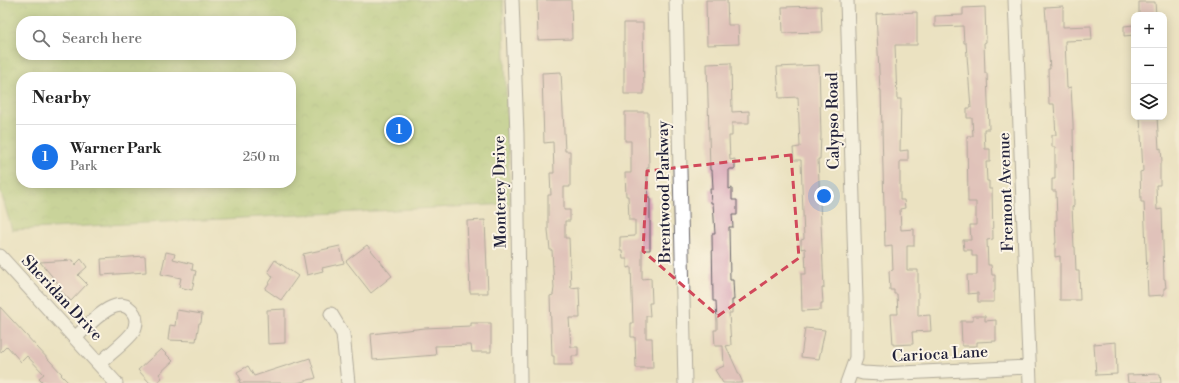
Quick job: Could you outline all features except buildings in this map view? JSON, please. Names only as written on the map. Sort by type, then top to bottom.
[{"type":"street","name":"Monterey Drive","points":[[512,0],[517,141],[520,383]]},
{"type":"street","name":"Brentwood Parkway","points":[[676,0],[686,383]]},
{"type":"street","name":"Calypso Road","points":[[847,0],[856,299],[856,358],[847,383]]},
{"type":"street","name":"Fremont Avenue","points":[[1015,0],[1030,383]]},
{"type":"street","name":"Sheridan Drive","points":[[0,256],[116,383]]},
{"type":"street","name":"Sheridan Drive","points":[[75,338],[111,307],[119,304],[130,309],[135,318],[136,324],[132,332],[99,364]]},
{"type":"street","points":[[331,314],[343,334],[348,383]]},
{"type":"street","name":"Carioca Lane","points":[[852,370],[863,373],[881,374],[1029,367]]},
{"type":"highlighted area","points":[[791,155],[799,258],[718,316],[643,251],[647,171]]},
{"type":"green space","points":[[0,0],[503,0],[510,204],[12,230],[0,189]]},
{"type":"place","name":"Warner Park","points":[[399,130]]}]
